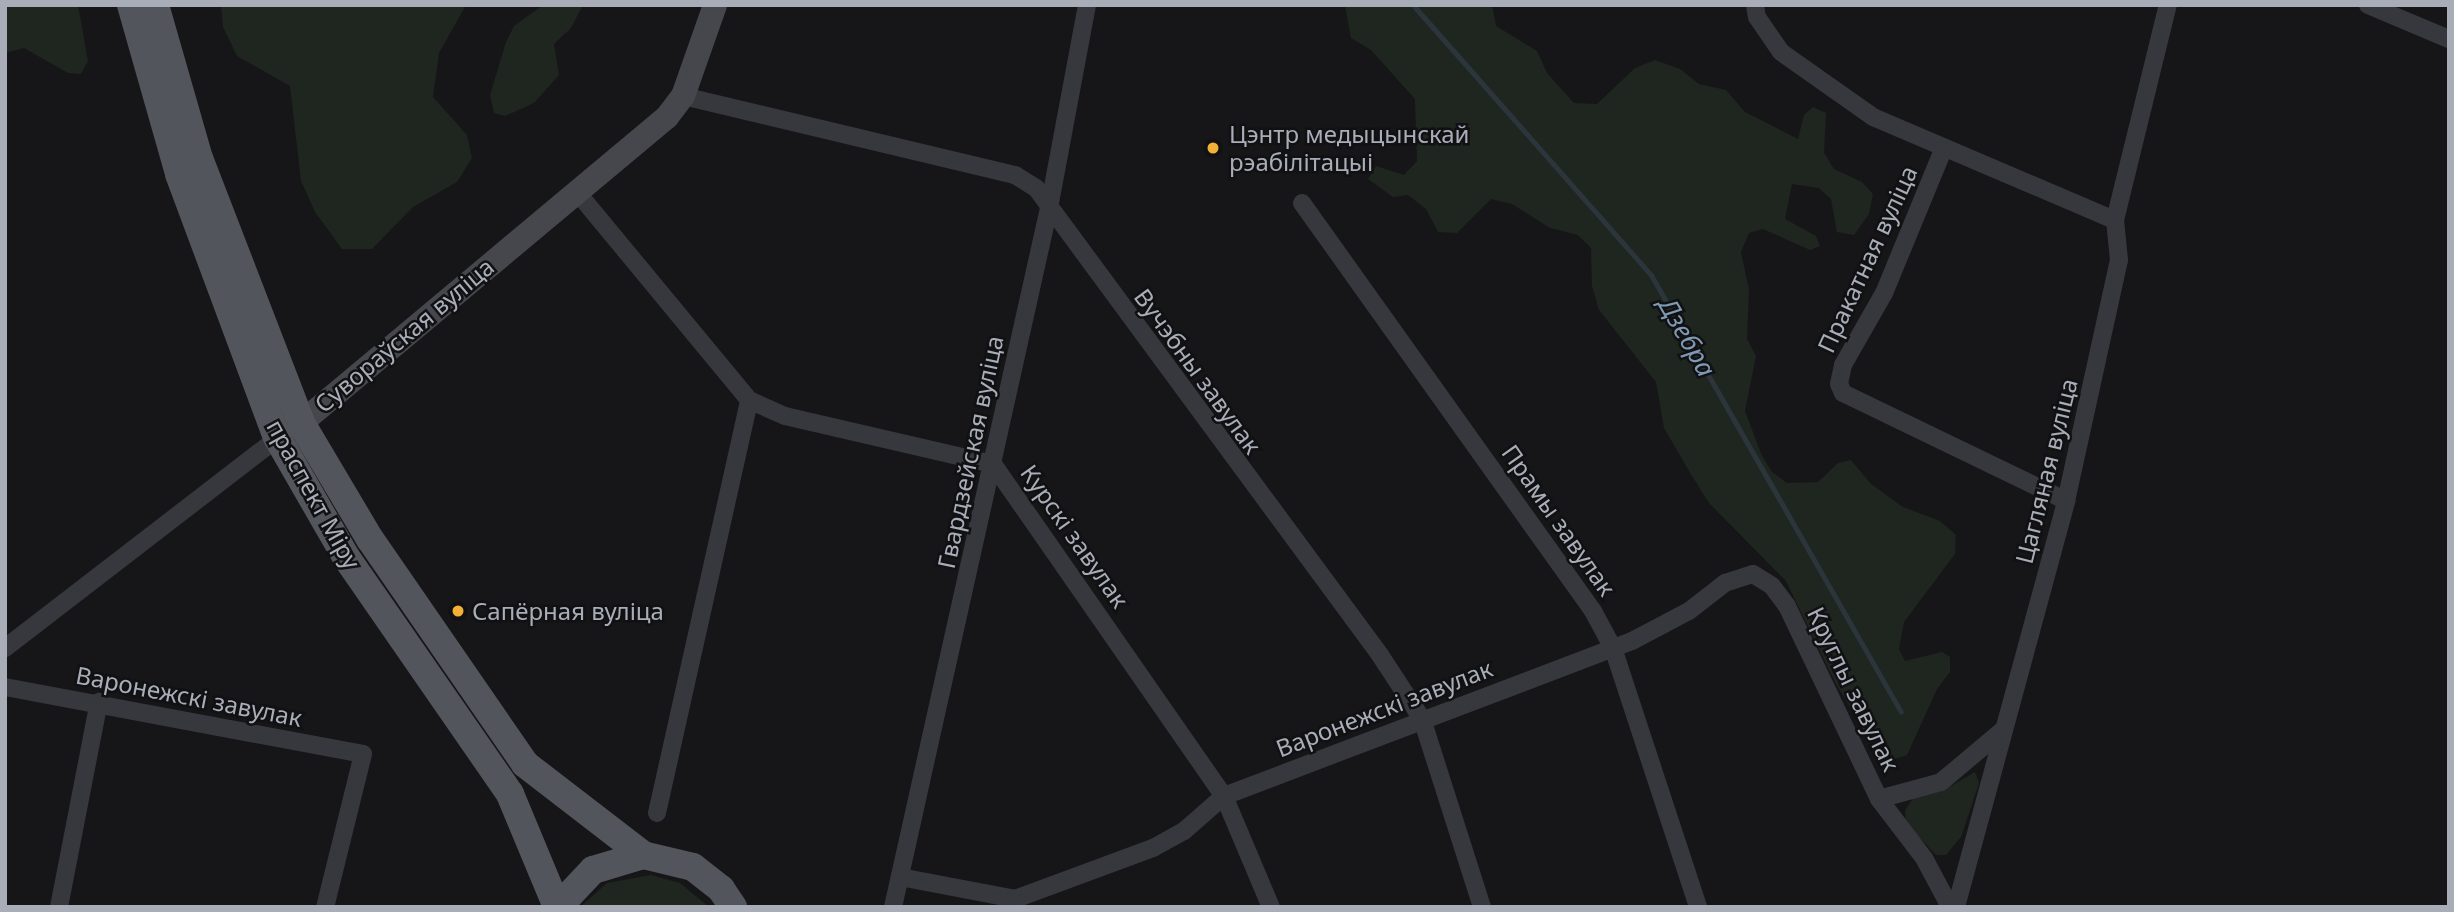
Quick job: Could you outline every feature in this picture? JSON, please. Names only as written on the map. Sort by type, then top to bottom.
[{"type":"main road","name":"праспект Міру","points":[[131,5],[179,174],[346,557],[510,794],[557,907],[593,870],[643,855]]},
{"type":"main road","name":"праспект Міру","points":[[155,5],[200,159],[289,430],[370,539],[525,764],[643,855],[693,867],[721,889],[733,907]]},
{"type":"main road","name":"Сувораўская вуліца","points":[[289,430],[644,138],[683,96],[715,5]]},
{"type":"street","name":"Гвардзейская вуліца","points":[[893,907],[1049,208],[1087,5]]},
{"type":"street","points":[[1755,5],[1757,18],[1781,52],[1803,71],[1873,117],[1943,150],[2115,220]]},
{"type":"street","name":"Цагляная вуліца","points":[[1956,907],[2066,501],[2119,260],[2115,220],[2168,5]]},
{"type":"street","points":[[2368,5],[2449,39]]},
{"type":"street","name":"Вучэбны завулак","points":[[683,96],[1015,175],[1036,188],[1380,655],[1422,719],[1482,907]]},
{"type":"street","name":"Пракатная вуліца","points":[[1943,150],[1884,293],[1843,365],[1839,384],[1843,393],[2066,501]]},
{"type":"street","name":"Курскі завулак","points":[[577,192],[749,400],[785,416],[993,464],[1224,796],[1271,907]]},
{"type":"street","name":"Прамы завулак","points":[[1302,203],[1543,537],[1613,648],[1698,907]]},
{"type":"street","points":[[657,813],[749,400]]},
{"type":"street","name":"Сувораўская вуліца","points":[[5,648],[289,430]]},
{"type":"street","name":"Варонежскі завулак","points":[[1016,903],[1153,848],[1184,831],[1224,796],[1613,648],[1689,611],[1725,583],[1753,574],[1772,586]]},
{"type":"street","name":"Круглы завулак","points":[[1772,586],[1787,606],[1879,799],[1941,782],[2003,730]]},
{"type":"street","name":"Варонежскі завулак","points":[[5,687],[99,702],[363,754],[326,907]]},
{"type":"street","points":[[60,907],[99,702]]},
{"type":"street","points":[[1879,799],[1924,858],[1950,907]]},
{"type":"street","points":[[900,877],[1016,903]]},
{"type":"shaded area","points":[[5,5],[78,5],[88,61],[81,74],[68,73],[24,48],[5,53]]},
{"type":"shaded area","points":[[221,5],[466,5],[439,53],[433,97],[467,135],[472,158],[457,182],[413,207],[372,249],[342,249],[315,212],[301,181],[290,86],[237,56],[223,27]]},
{"type":"shaded area","points":[[543,5],[583,5],[571,28],[554,44],[559,75],[534,103],[505,116],[494,113],[490,95],[506,42],[514,26]]},
{"type":"shaded area","points":[[1345,5],[1492,5],[1496,26],[1537,51],[1547,73],[1574,103],[1597,104],[1635,68],[1655,60],[1680,69],[1699,84],[1726,90],[1745,112],[1798,139],[1804,115],[1813,107],[1826,113],[1824,153],[1834,169],[1862,182],[1873,194],[1869,214],[1854,235],[1837,232],[1831,199],[1819,188],[1792,184],[1785,219],[1816,236],[1820,246],[1810,250],[1763,229],[1749,233],[1741,252],[1749,290],[1747,339],[1756,356],[1745,411],[1762,456],[1772,472],[1787,483],[1818,482],[1838,463],[1851,460],[1871,484],[1903,507],[1940,521],[1956,535],[1955,554],[1904,622],[1899,649],[1905,661],[1942,652],[1950,657],[1950,672],[1937,689],[1907,755],[1888,761],[1880,758],[1835,682],[1786,581],[1709,503],[1689,471],[1664,428],[1656,382],[1599,310],[1592,286],[1591,248],[1578,235],[1550,228],[1512,204],[1491,199],[1457,233],[1438,232],[1426,209],[1408,195],[1393,197],[1368,179],[1376,166],[1404,175],[1417,161],[1415,99],[1371,50],[1351,38]]},
{"type":"shaded area","points":[[1975,772],[1979,783],[1961,837],[1946,855],[1936,855],[1906,823],[1905,811],[1913,798],[1944,790]]},
{"type":"shaded area","points":[[651,875],[680,883],[709,907],[580,907],[607,883]]},
{"type":"waterway","name":"Дзебра","points":[[1413,5],[1651,275],[1901,712]]},
{"type":"place","name":"Цэнтр медыцынскай рэабілітацыі","points":[[1213,148]]},
{"type":"place","name":"Сапёрная вуліца","points":[[458,611]]}]
